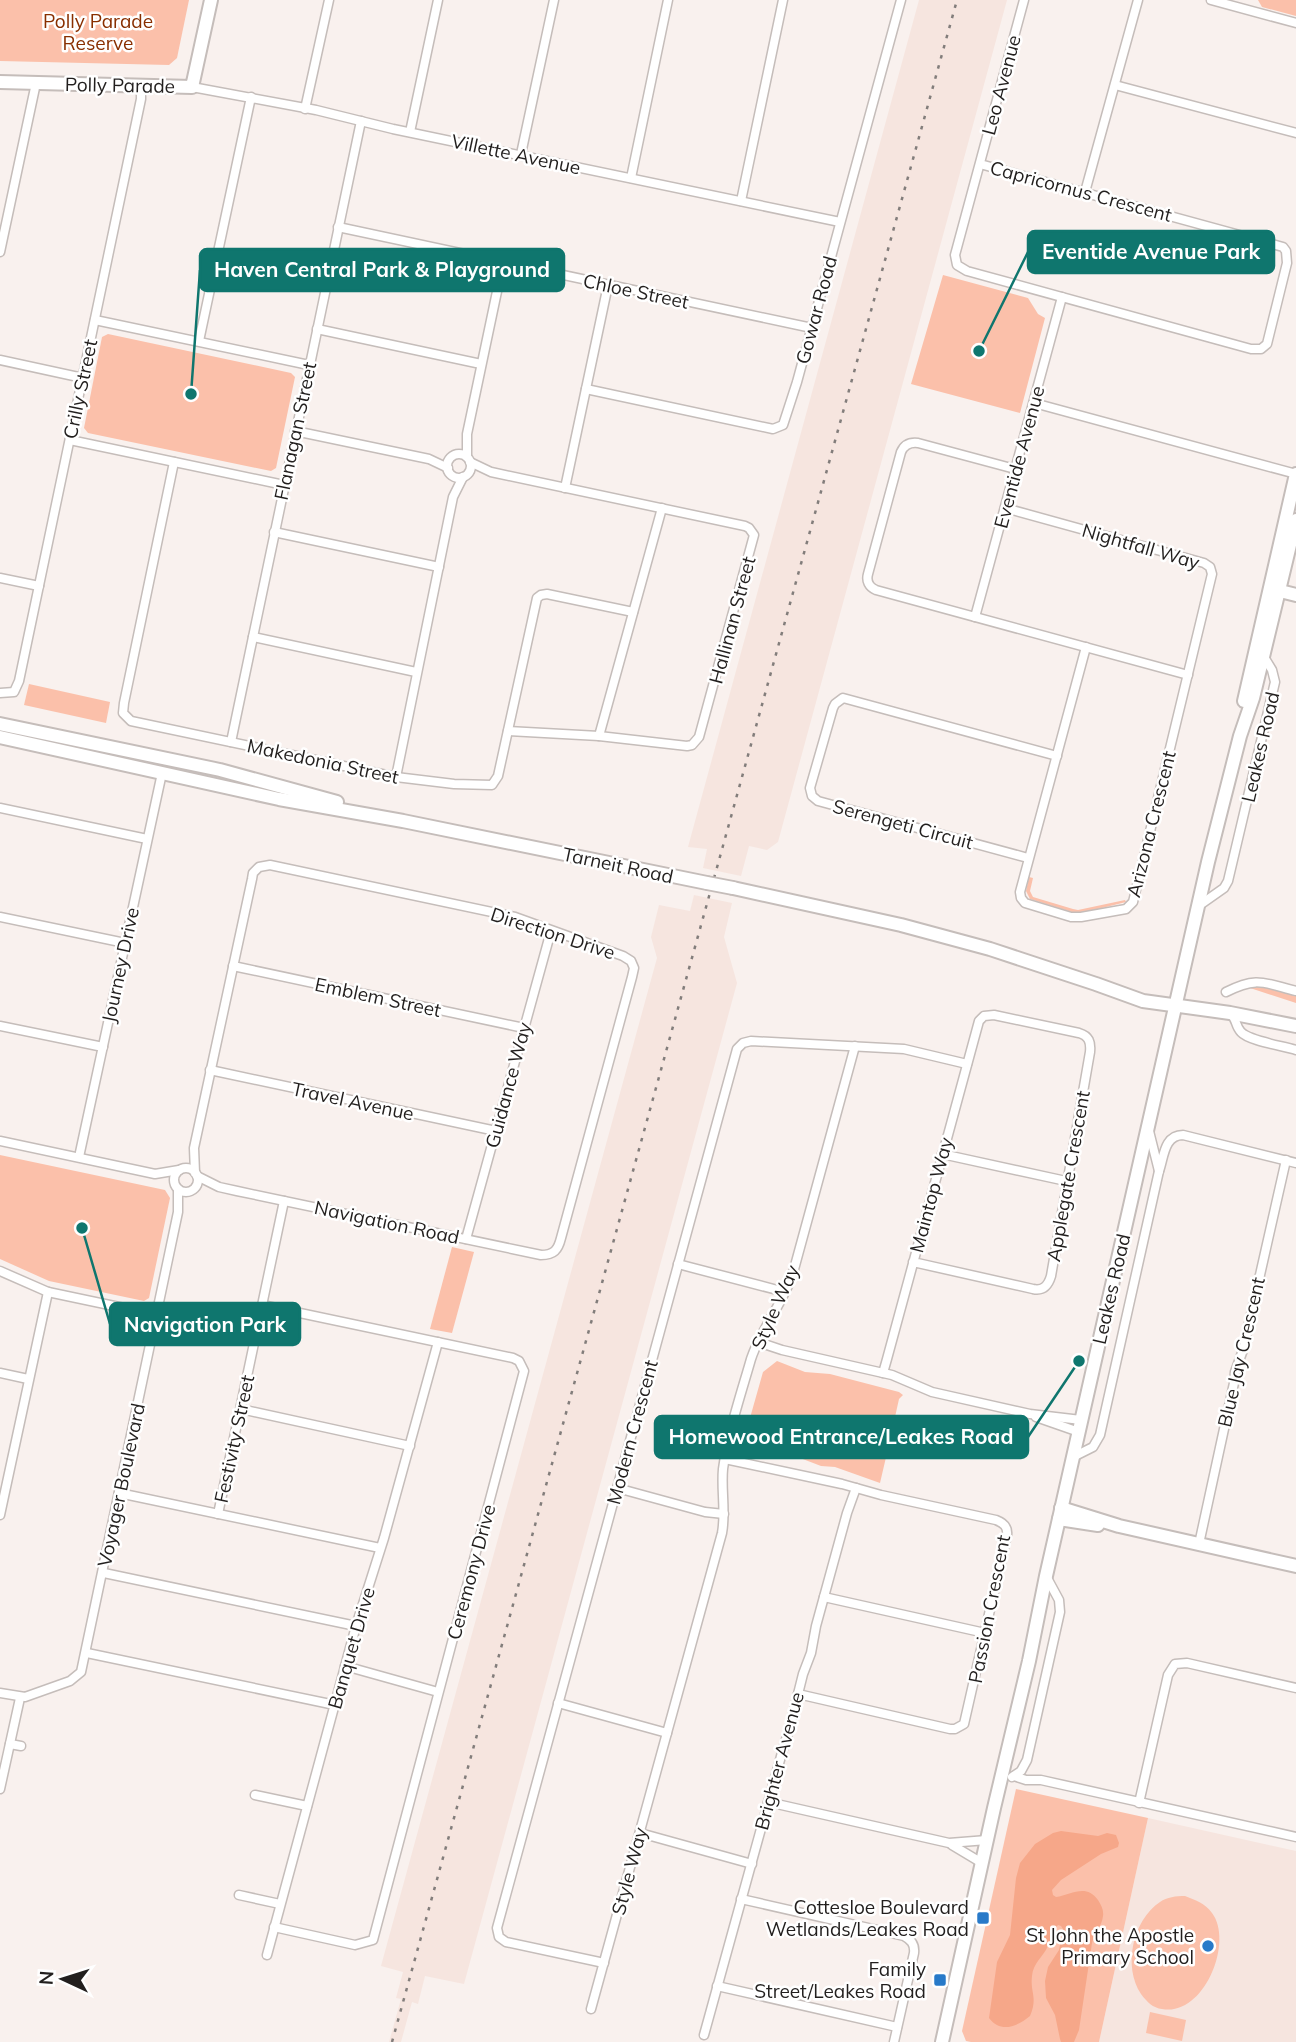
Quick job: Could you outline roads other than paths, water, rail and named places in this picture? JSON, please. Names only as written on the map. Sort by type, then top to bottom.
[{"type":"street","name":"Polly Parade","points":[[0,82],[192,87],[211,0]]},
{"type":"street","points":[[305,109],[329,0]]},
{"type":"street","points":[[410,132],[438,0]]},
{"type":"street","points":[[521,154],[554,0]]},
{"type":"street","points":[[631,178],[668,0]]},
{"type":"street","points":[[741,201],[783,0]]},
{"type":"street","name":"Gowar Road","points":[[586,389],[777,429],[783,425],[901,0]]},
{"type":"street","name":"Leo Avenue","points":[[1024,0],[955,255],[957,265],[967,271],[1062,297]]},
{"type":"street","points":[[1085,192],[1138,0]]},
{"type":"street","points":[[1211,0],[1244,4],[1296,23]]},
{"type":"street","points":[[0,252],[36,83]]},
{"type":"street","name":"Crilly Street","points":[[0,693],[14,692],[19,681],[141,99],[141,85]]},
{"type":"street","points":[[1115,85],[1296,134]]},
{"type":"street","name":"Villette Avenue","points":[[192,87],[251,97],[840,222]]},
{"type":"street","points":[[199,341],[251,97]]},
{"type":"street","name":"Flanagan Street","points":[[231,742],[361,121]]},
{"type":"street","name":"Capricornus Crescent","points":[[980,164],[1283,247],[1286,251],[1287,263],[1269,341],[1257,350],[1062,297]]},
{"type":"street","name":"Chloe Street","points":[[338,227],[811,328]]},
{"type":"street","points":[[453,497],[471,467],[467,434],[503,263]]},
{"type":"street","points":[[565,488],[608,285]]},
{"type":"street","name":"Eventide Avenue","points":[[975,617],[1062,297]]},
{"type":"street","points":[[95,320],[309,365]]},
{"type":"street","points":[[317,330],[481,364]]},
{"type":"street","points":[[0,360],[83,378]]},
{"type":"street","points":[[1034,403],[1296,474]]},
{"type":"street","points":[[295,431],[429,459],[463,455],[469,459]]},
{"type":"street","points":[[396,777],[453,497],[448,463],[467,434]]},
{"type":"street","points":[[70,440],[284,485]]},
{"type":"street","points":[[1015,469],[918,443],[907,444],[901,452],[868,582],[876,590],[1188,675]]},
{"type":"street","points":[[429,459],[456,478],[466,476]]},
{"type":"street","name":"Hallinan Street","points":[[469,459],[491,472],[746,526],[752,531],[754,539],[696,742],[681,746],[599,736],[508,731]]},
{"type":"street","name":"Makedonia Street","points":[[174,462],[124,703],[124,713],[128,719],[135,722],[396,777],[492,785],[498,776],[537,598],[547,594],[633,612]]},
{"type":"street","name":"Hallinan Street","points":[[466,476],[491,472]]},
{"type":"street","name":"Leakes Road","points":[[942,2042],[1148,1124],[1168,1006],[1197,907],[1240,736],[1264,657],[1296,474]]},
{"type":"street","name":"Nightfall Way","points":[[1005,508],[1207,565],[1212,578],[1188,675]]},
{"type":"street","points":[[599,736],[662,509]]},
{"type":"street","name":"Leakes Road","points":[[1240,736],[1247,687],[1296,520]]},
{"type":"street","points":[[274,532],[439,567]]},
{"type":"street","points":[[0,578],[39,586]]},
{"type":"street","points":[[1276,584],[1296,584]]},
{"type":"street","points":[[1276,584],[1296,595]]},
{"type":"street","points":[[253,637],[416,672]]},
{"type":"street","points":[[1028,858],[1086,647]]},
{"type":"street","name":"Leakes Road","points":[[1197,907],[1224,888],[1228,881],[1275,682],[1264,657]]},
{"type":"street","name":"Arizona Crescent","points":[[1028,858],[1020,892],[1023,901],[1029,905],[1071,918],[1081,918],[1126,909],[1131,905],[1188,675]]},
{"type":"street","name":"Serengeti Circuit","points":[[1028,858],[815,800],[810,788],[825,734],[835,704],[843,698],[1057,756]]},
{"type":"street","points":[[0,724],[220,770],[389,818]]},
{"type":"street","points":[[51,735],[93,749],[156,761],[162,772]]},
{"type":"street","name":"Tarneit Road","points":[[0,737],[279,799],[389,818],[901,925],[990,949],[1143,1001],[1230,1013],[1296,1027]]},
{"type":"street","points":[[162,772],[165,766],[182,762]]},
{"type":"street","name":"Journey Drive","points":[[79,1157],[162,772]]},
{"type":"street","points":[[0,808],[147,839]]},
{"type":"street","name":"Direction Drive","points":[[233,966],[253,873],[259,867],[270,865],[515,917],[632,961],[634,968],[561,1238],[554,1252]]},
{"type":"street","points":[[0,917],[125,943]]},
{"type":"street","name":"Guidance Way","points":[[466,1239],[551,931]]},
{"type":"street","points":[[0,1141],[155,1174],[187,1192],[193,1189],[197,1184],[194,1148],[233,966]]},
{"type":"street","name":"Emblem Street","points":[[233,966],[524,1028]]},
{"type":"street","points":[[1226,992],[1244,982],[1252,981],[1296,991]]},
{"type":"street","points":[[1230,1013],[1244,1035],[1296,1049]]},
{"type":"street","name":"Applegate Crescent","points":[[913,1262],[1033,1289],[1043,1289],[1051,1276],[1090,1041],[1079,1033],[990,1015],[981,1018]]},
{"type":"street","name":"Maintop Way","points":[[883,1373],[981,1018]]},
{"type":"street","points":[[0,1026],[103,1047]]},
{"type":"street","name":"Modern Crescent","points":[[604,1963],[506,1942],[499,1937],[497,1931],[738,1046],[751,1041],[904,1049],[967,1064]]},
{"type":"street","name":"Style Way","points":[[592,2009],[719,1542],[724,1514],[725,1459],[758,1342],[793,1273],[855,1046]]},
{"type":"street","name":"Travel Avenue","points":[[209,1070],[496,1131]]},
{"type":"street","name":"Leakes Road","points":[[1148,1124],[1159,1171]]},
{"type":"street","points":[[1073,1457],[1094,1447],[1100,1435],[1159,1171],[1171,1138],[1183,1135],[1296,1163]]},
{"type":"street","points":[[177,1188],[174,1178],[194,1148]]},
{"type":"street","points":[[942,1154],[1066,1181]]},
{"type":"street","name":"Blue Jay Crescent","points":[[1199,1544],[1235,1371],[1243,1350],[1286,1160]]},
{"type":"street","points":[[155,1174],[180,1169],[191,1169],[196,1174]]},
{"type":"street","name":"Navigation Road","points":[[196,1174],[219,1187]]},
{"type":"street","name":"Navigation Road","points":[[193,1189],[219,1187],[541,1255],[554,1252]]},
{"type":"street","name":"Voyager Boulevard","points":[[20,1698],[76,1678],[81,1672],[178,1212],[177,1188]]},
{"type":"street","name":"Voyager Boulevard","points":[[178,1212],[193,1189]]},
{"type":"street","name":"Festivity Street","points":[[218,1514],[285,1200]]},
{"type":"street","points":[[678,1264],[785,1292]]},
{"type":"street","points":[[0,1271],[48,1292],[157,1315]]},
{"type":"street","points":[[0,1515],[48,1292]]},
{"type":"street","name":"Ceremony Drive","points":[[262,1305],[513,1358],[519,1361],[524,1371],[373,1940],[355,1945],[274,1927]]},
{"type":"street","name":"Banquet Drive","points":[[267,1955],[356,1626],[438,1342]]},
{"type":"street","points":[[758,1342],[902,1378],[932,1392],[1030,1414],[1048,1422],[1080,1426]]},
{"type":"street","points":[[0,1373],[29,1379]]},
{"type":"street","points":[[240,1409],[410,1446]]},
{"type":"street","name":"Passion Crescent","points":[[725,1459],[996,1520],[1005,1525],[1007,1535],[964,1724],[955,1729],[797,1694]]},
{"type":"street","points":[[617,1488],[705,1512],[724,1514]]},
{"type":"street","name":"Brighter Avenue","points":[[704,2035],[856,1488]]},
{"type":"street","points":[[119,1493],[380,1548]]},
{"type":"street","points":[[1060,1514],[1091,1525],[1119,1527],[1296,1566]]},
{"type":"street","points":[[103,1573],[356,1626]]},
{"type":"street","points":[[1000,1783],[1021,1771],[1027,1760],[1060,1612],[1059,1600],[1046,1576]]},
{"type":"street","points":[[824,1597],[985,1633]]},
{"type":"street","points":[[86,1653],[335,1705]]},
{"type":"street","points":[[1139,1803],[1168,1675],[1175,1664],[1187,1663],[1296,1688]]},
{"type":"street","points":[[345,1666],[438,1692]]},
{"type":"street","points":[[0,1693],[20,1698],[0,1789]]},
{"type":"street","points":[[558,1703],[667,1733]]},
{"type":"street","points":[[10,1744],[21,1746]]},
{"type":"street","points":[[1027,1760],[1032,1774],[1041,1780]]},
{"type":"street","points":[[1014,1776],[1296,1838]]},
{"type":"street","points":[[255,1795],[307,1806]]},
{"type":"street","points":[[768,1802],[949,1843],[987,1840]]},
{"type":"street","points":[[640,1833],[752,1864]]},
{"type":"street","points":[[949,1843],[982,1863]]},
{"type":"street","points":[[239,1895],[280,1904]]},
{"type":"street","points":[[741,1899],[908,1938],[913,1944],[914,1953],[894,2042]]},
{"type":"street","points":[[717,1986],[897,2027]]},
{"type":"railway","points":[[392,2042],[957,0]]},
{"type":"place","name":"Eventide Avenue Park","points":[[979,351]]},
{"type":"place","name":"Haven Central Park & Playground","points":[[191,394]]},
{"type":"place","name":"Navigation Park","points":[[82,1228]]},
{"type":"place","name":"Homewood Entrance/Leakes Road","points":[[1079,1361]]},
{"type":"place","name":"Cottesloe Boulevard Wetlands/Leakes Road","points":[[983,1918]]},
{"type":"place","name":"St John the Apostle Primary School","points":[[1208,1946]]},
{"type":"place","name":"Family Street/Leakes Road","points":[[940,1980]]},
{"type":"park label","name":"Polly Parade Reserve","points":[[98,32]]}]
